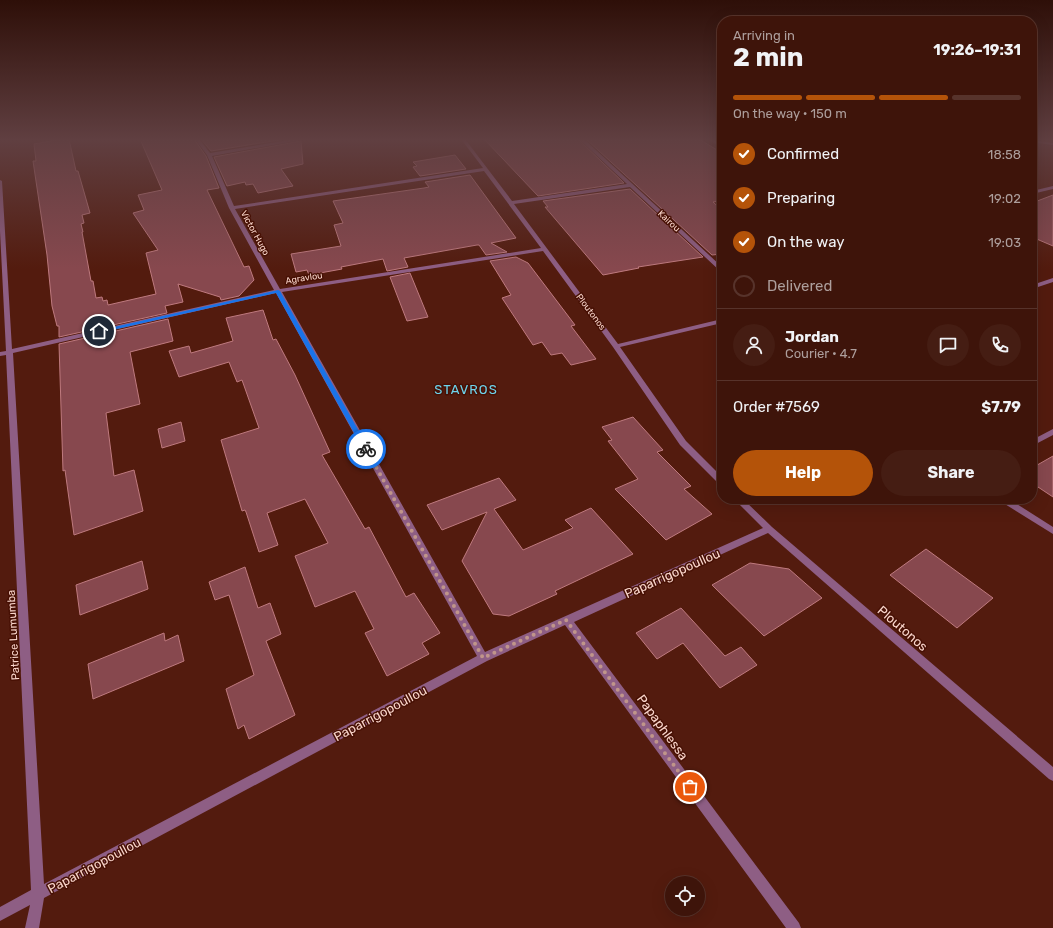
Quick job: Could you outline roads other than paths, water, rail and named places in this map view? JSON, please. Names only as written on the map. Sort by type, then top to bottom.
[{"type":"street","name":"Patrice Lumumba","points":[[0,182],[38,895],[32,928]]},
{"type":"street","name":"Victor Hugo","points":[[221,182],[232,208],[483,658]]},
{"type":"street","points":[[232,208],[399,182]]},
{"type":"street","name":"Ploutonos","points":[[496,182],[616,346],[683,443],[717,477]]},
{"type":"street","name":"Kairou","points":[[628,182],[717,265]]},
{"type":"street","points":[[511,203],[631,185]]},
{"type":"street","points":[[1037,192],[1053,187]]},
{"type":"street","name":"Agravlou","points":[[0,354],[278,291],[544,249]]},
{"type":"street","points":[[1037,285],[1053,280]]},
{"type":"street","points":[[616,346],[717,322]]},
{"type":"street","points":[[1037,440],[1053,432]]},
{"type":"street","name":"Ploutonos","points":[[743,504],[769,529],[1053,775]]},
{"type":"street","points":[[1011,504],[1053,531]]},
{"type":"street","name":"Paparrigopoullou","points":[[0,914],[483,658],[769,529]]},
{"type":"street","name":"Papaphlessa","points":[[566,620],[794,928]]},
{"type":"district","name":"STAVROS","points":[[466,389]]}]
